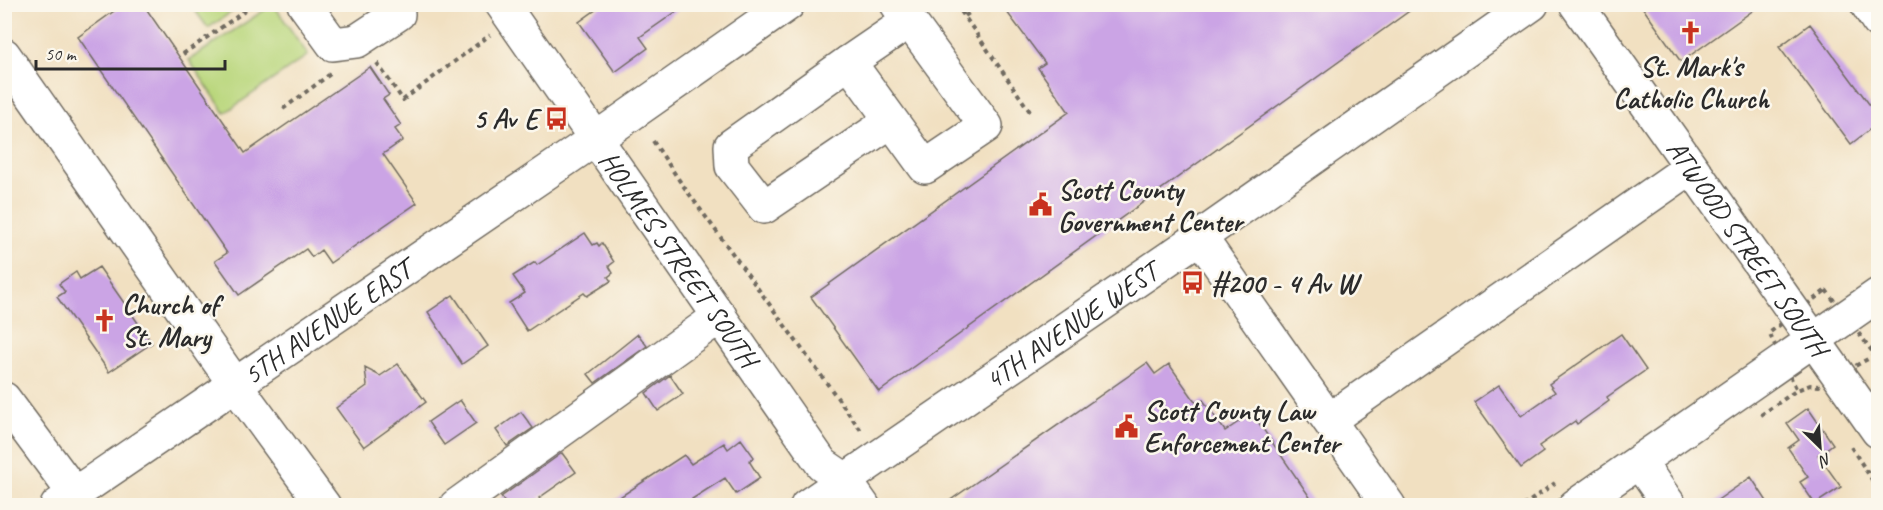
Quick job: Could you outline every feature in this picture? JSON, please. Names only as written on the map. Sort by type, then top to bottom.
[{"type":"street","points":[[304,4],[333,44],[357,41],[398,14],[397,4]]},
{"type":"street","name":"5TH AVENUE EAST","points":[[65,500],[597,138],[788,4]]},
{"type":"street","name":"4TH AVENUE WEST","points":[[807,506],[1200,237],[1532,4]]},
{"type":"street","name":"ATWOOD STREET SOUTH","points":[[1576,4],[1878,431]]},
{"type":"street","points":[[1867,4],[1878,21]]},
{"type":"street","name":"HOLMES STREET SOUTH","points":[[508,13],[822,464],[844,479],[863,506]]},
{"type":"street","points":[[849,63],[925,167],[986,126],[903,13],[849,63],[731,146],[732,166],[764,207],[891,121]]},
{"type":"street","points":[[4,55],[234,383],[324,506]]},
{"type":"street","points":[[1329,420],[1690,168]]},
{"type":"street","points":[[1200,237],[1389,506]]},
{"type":"street","points":[[1588,502],[1638,462],[1878,295]]},
{"type":"street","points":[[456,506],[720,316]]},
{"type":"street","points":[[4,399],[65,500]]},
{"type":"street","points":[[1638,462],[1670,506]]},
{"type":"path","points":[[183,54],[255,4]]},
{"type":"path","points":[[956,4],[1030,112]]},
{"type":"path","points":[[965,16],[981,4]]},
{"type":"path","points":[[403,100],[484,39],[508,13]]},
{"type":"path","points":[[283,109],[336,70]]},
{"type":"path","points":[[653,141],[866,438]]},
{"type":"path","points":[[1878,352],[1875,355],[1878,361]]},
{"type":"green space","points":[[191,5],[242,5],[208,28]]},
{"type":"green space","points":[[272,5],[308,55],[225,113],[189,60]]},
{"type":"building","points":[[124,4],[143,4],[245,153],[370,67],[389,95],[383,99],[401,125],[395,129],[403,140],[383,154],[417,203],[330,263],[321,250],[312,257],[306,249],[239,295],[215,261],[227,253],[78,37]]},
{"type":"building","points":[[604,4],[687,4],[640,37],[648,48],[615,72],[579,22]]},
{"type":"building","name":"Scott County Government Center","points":[[1001,4],[1419,4],[879,392],[811,297],[1069,112],[1038,68],[1045,63]]},
{"type":"building","name":"St. Mark's Catholic Church","points":[[1640,4],[1762,4],[1681,62]]},
{"type":"building","points":[[1810,24],[1878,116],[1878,123],[1851,144],[1779,47]]},
{"type":"building","points":[[585,233],[593,245],[597,243],[599,246],[602,243],[614,262],[609,266],[613,273],[608,277],[611,281],[587,296],[584,293],[527,331],[509,303],[525,293],[513,276],[535,262],[537,265]]},
{"type":"building","name":"Church of St. Mary","points":[[99,267],[152,343],[109,372],[57,297],[65,292],[59,284],[76,272],[80,279]]},
{"type":"building","points":[[453,295],[488,346],[462,364],[428,312]]},
{"type":"building","points":[[638,334],[647,346],[595,383],[588,374]]},
{"type":"building","points":[[1621,334],[1646,370],[1607,397],[1609,401],[1577,424],[1575,421],[1539,446],[1543,452],[1521,468],[1474,402],[1499,385],[1521,416],[1555,392],[1549,384]]},
{"type":"building","name":"Scott County Law Enforcement Center","points":[[1147,363],[1155,374],[1169,364],[1197,404],[1203,400],[1225,431],[1252,413],[1316,506],[942,506]]},
{"type":"building","points":[[398,364],[426,402],[364,447],[336,408],[367,386],[365,368],[380,376]]},
{"type":"building","points":[[670,375],[683,394],[658,411],[646,393]]},
{"type":"building","points":[[460,400],[476,423],[444,445],[428,422]]},
{"type":"building","points":[[1808,408],[1833,444],[1818,455],[1841,487],[1815,504],[1800,482],[1808,477],[1788,448],[1799,440],[1787,423]]},
{"type":"building","points":[[521,412],[533,428],[507,446],[496,430]]},
{"type":"building","points":[[741,439],[754,457],[749,461],[760,478],[736,494],[725,478],[692,499],[697,506],[606,506],[684,455],[691,464],[724,443],[728,449]]},
{"type":"building","points":[[562,453],[576,472],[539,498],[544,506],[507,506],[501,497]]},
{"type":"building","points":[[1751,477],[1770,506],[1709,506]]},
{"type":"place","name":"St. Mark's Catholic Church","points":[[1691,33]]},
{"type":"place","name":"5 Av E","points":[[556,118]]},
{"type":"place","name":"Scott County Government Center","points":[[1040,205]]},
{"type":"place","name":"#200 - 4 Av W","points":[[1193,283]]},
{"type":"place","name":"Church of St. Mary","points":[[104,320]]},
{"type":"place","name":"Scott County Law Enforcement Center","points":[[1126,426]]}]
